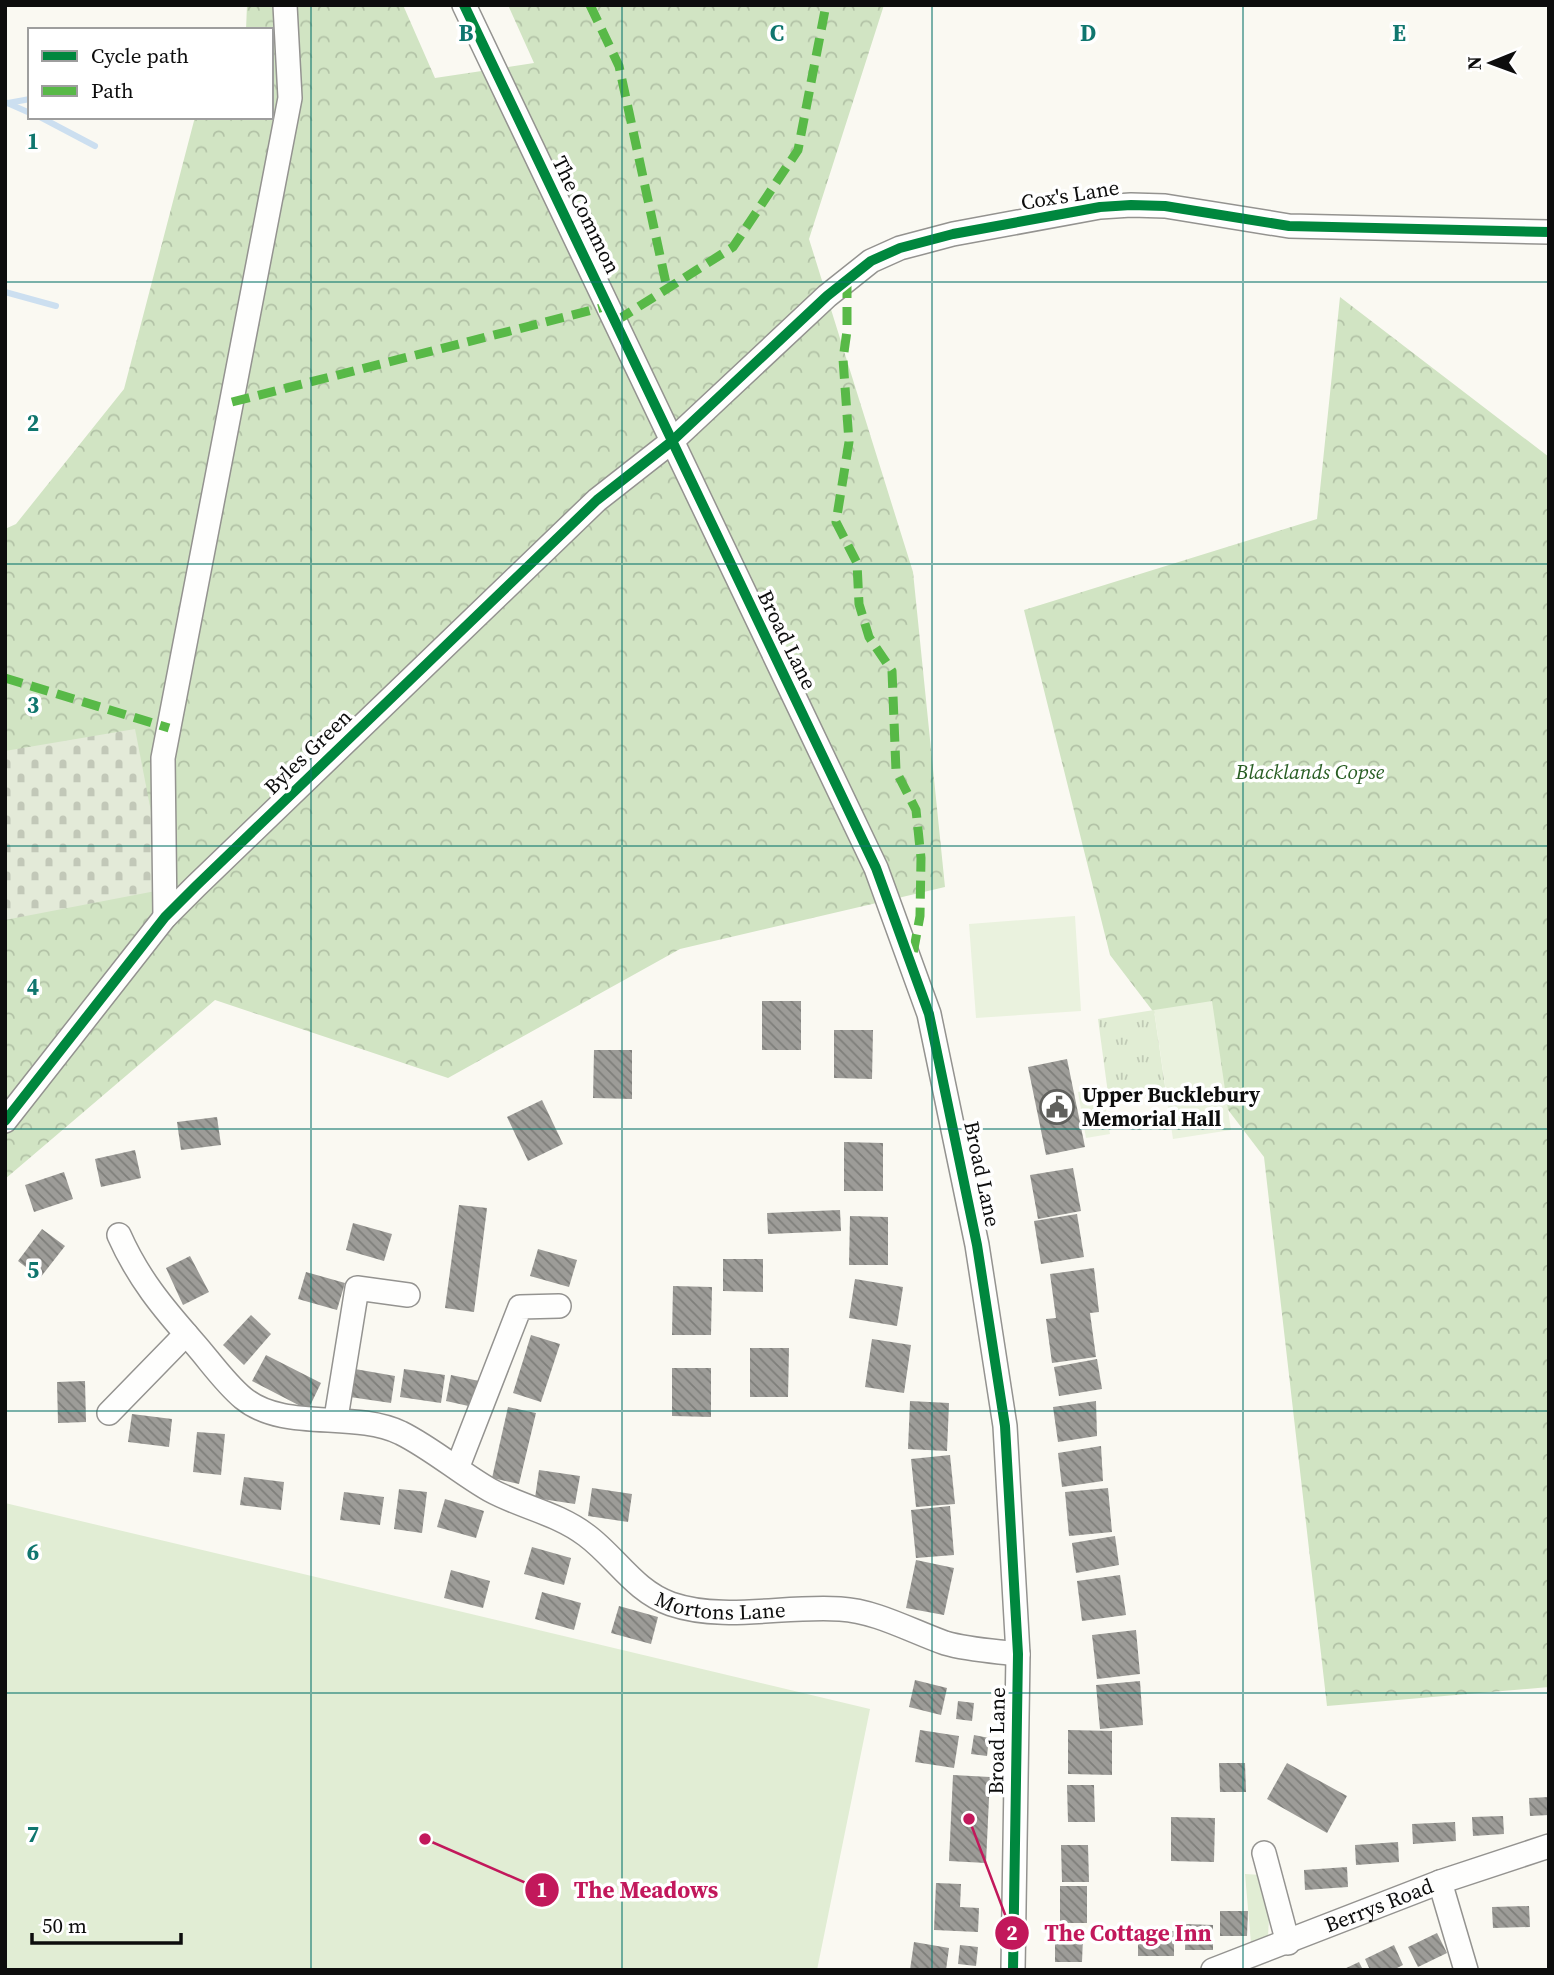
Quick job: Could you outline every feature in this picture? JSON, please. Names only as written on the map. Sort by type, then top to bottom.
[{"type":"street","points":[[165,917],[163,758],[290,98],[285,5]]},
{"type":"street","name":"The Common","points":[[464,5],[671,442]]},
{"type":"street","name":"Cox's Lane","points":[[671,442],[827,296],[871,261],[900,248],[953,234],[1100,207],[1131,205],[1165,206],[1289,226],[1549,232]]},
{"type":"street","name":"Byles Green","points":[[5,1121],[165,917],[597,500],[671,442]]},
{"type":"street","name":"Broad Lane","points":[[671,442],[876,868],[929,1014],[977,1245],[1005,1426],[1018,1654],[1013,1970]]},
{"type":"street","name":"Mortons Lane","points":[[119,1235],[144,1285],[223,1378],[256,1406],[287,1416],[336,1418],[400,1433],[458,1466],[491,1490],[565,1521],[588,1536],[638,1586],[673,1605],[715,1610],[859,1611],[959,1647],[1018,1654]]},
{"type":"street","points":[[336,1418],[357,1288],[408,1295]]},
{"type":"street","points":[[458,1466],[520,1307],[559,1306]]},
{"type":"street","points":[[109,1413],[186,1334]]},
{"type":"street","name":"Berrys Road","points":[[1213,1970],[1440,1882],[1549,1846]]},
{"type":"street","points":[[1264,1853],[1288,1943]]},
{"type":"street","points":[[1440,1882],[1466,1970]]},
{"type":"green space","points":[[247,5],[403,5],[435,78],[534,63],[508,5],[884,5],[809,239],[913,572],[945,887],[680,949],[448,1078],[215,1000],[5,1179],[5,529],[16,524],[124,389],[194,119],[273,119],[273,28],[246,28]]},
{"type":"green space","name":"Blacklands Copse","points":[[1340,297],[1549,457],[1549,1687],[1327,1706],[1264,1157],[1110,955],[1024,610],[1317,519]]},
{"type":"green space","points":[[135,729],[166,889],[5,920],[5,751]]},
{"type":"green space","points":[[1075,916],[1081,1011],[976,1018],[969,924]]},
{"type":"green space","points":[[1212,1001],[1231,1130],[1173,1139],[1154,1010]]},
{"type":"green space","points":[[1154,1010],[1166,1093],[1109,1101],[1098,1019]]},
{"type":"green space","points":[[1102,1088],[1110,1134],[1086,1138],[1078,1092]]},
{"type":"green space","points":[[5,1503],[870,1709],[817,1970],[5,1970]]},
{"type":"green space","points":[[1245,1874],[1262,1875],[1269,1918],[1268,1937],[1251,1943]]},
{"type":"building","points":[[762,1001],[801,1001],[801,1050],[762,1050]]},
{"type":"building","points":[[834,1030],[873,1030],[872,1079],[834,1078]]},
{"type":"building","points":[[594,1050],[632,1050],[632,1099],[593,1098]]},
{"type":"building","name":"Upper Bucklebury Memorial Hall","points":[[1067,1059],[1085,1147],[1046,1155],[1028,1067]]},
{"type":"building","points":[[542,1100],[563,1144],[528,1161],[507,1117]]},
{"type":"building","points":[[217,1117],[221,1145],[181,1150],[177,1122]]},
{"type":"building","points":[[844,1142],[883,1143],[883,1191],[844,1191]]},
{"type":"building","points":[[135,1150],[141,1178],[101,1187],[95,1159]]},
{"type":"building","points":[[1073,1168],[1081,1211],[1038,1219],[1030,1175]]},
{"type":"building","points":[[64,1172],[73,1199],[34,1212],[25,1185]]},
{"type":"building","points":[[459,1205],[487,1208],[474,1312],[445,1308]]},
{"type":"building","points":[[840,1210],[841,1231],[768,1234],[767,1213]]},
{"type":"building","points":[[1077,1214],[1084,1257],[1041,1264],[1034,1221]]},
{"type":"building","points":[[850,1216],[888,1217],[888,1265],[849,1265]]},
{"type":"building","points":[[353,1223],[392,1234],[384,1261],[346,1250]]},
{"type":"building","points":[[42,1229],[65,1246],[40,1278],[18,1261]]},
{"type":"building","points":[[538,1249],[577,1260],[569,1287],[530,1276]]},
{"type":"building","points":[[190,1256],[209,1292],[183,1305],[166,1268]]},
{"type":"building","points":[[723,1259],[763,1259],[763,1292],[723,1291]]},
{"type":"building","points":[[1094,1268],[1099,1312],[1090,1313],[1096,1357],[1052,1363],[1046,1319],[1056,1318],[1050,1274]]},
{"type":"building","points":[[306,1272],[345,1283],[337,1310],[298,1299]]},
{"type":"building","points":[[855,1279],[903,1287],[897,1326],[849,1318]]},
{"type":"building","points":[[673,1286],[712,1287],[711,1335],[672,1335]]},
{"type":"building","points":[[251,1315],[271,1334],[244,1365],[223,1345]]},
{"type":"building","points":[[531,1335],[560,1344],[541,1402],[513,1393]]},
{"type":"building","points":[[872,1339],[911,1345],[904,1393],[865,1387]]},
{"type":"building","points":[[750,1348],[789,1348],[788,1397],[750,1397]]},
{"type":"building","points":[[266,1355],[321,1383],[308,1410],[252,1381]]},
{"type":"building","points":[[1097,1359],[1102,1389],[1059,1396],[1054,1367]]},
{"type":"building","points":[[672,1368],[711,1368],[711,1417],[672,1416]]},
{"type":"building","points":[[355,1369],[395,1376],[391,1403],[350,1397]]},
{"type":"building","points":[[404,1369],[445,1375],[441,1403],[400,1397]]},
{"type":"building","points":[[451,1375],[479,1381],[473,1407],[446,1401]]},
{"type":"building","points":[[85,1381],[86,1422],[58,1423],[57,1382]]},
{"type":"building","points":[[910,1401],[949,1403],[947,1451],[908,1449]]},
{"type":"building","points":[[1096,1401],[1097,1436],[1058,1442],[1053,1407]]},
{"type":"building","points":[[508,1407],[536,1413],[519,1484],[492,1478]]},
{"type":"building","points":[[132,1414],[172,1419],[169,1447],[128,1442]]},
{"type":"building","points":[[197,1432],[225,1434],[221,1475],[193,1472]]},
{"type":"building","points":[[1101,1446],[1103,1481],[1062,1487],[1058,1453]]},
{"type":"building","points":[[950,1455],[955,1504],[916,1507],[911,1459]]},
{"type":"building","points":[[539,1470],[580,1476],[575,1504],[535,1498]]},
{"type":"building","points":[[244,1477],[284,1482],[281,1510],[240,1505]]},
{"type":"building","points":[[592,1488],[632,1494],[628,1522],[588,1516]]},
{"type":"building","points":[[1108,1488],[1112,1532],[1069,1536],[1065,1492]]},
{"type":"building","points":[[399,1489],[427,1492],[422,1533],[394,1529]]},
{"type":"building","points":[[344,1492],[384,1497],[380,1525],[340,1520]]},
{"type":"building","points":[[445,1499],[484,1511],[476,1538],[437,1527]]},
{"type":"building","points":[[950,1506],[954,1555],[916,1558],[911,1510]]},
{"type":"building","points":[[1115,1536],[1119,1565],[1076,1573],[1072,1543]]},
{"type":"building","points":[[532,1547],[571,1558],[564,1585],[524,1574]]},
{"type":"building","points":[[916,1560],[954,1568],[944,1615],[906,1608]]},
{"type":"building","points":[[451,1570],[490,1581],[483,1608],[444,1598]]},
{"type":"building","points":[[1120,1575],[1126,1615],[1082,1621],[1077,1581]]},
{"type":"building","points":[[542,1592],[581,1603],[574,1630],[535,1619]]},
{"type":"building","points":[[619,1606],[658,1617],[651,1644],[611,1633]]},
{"type":"building","points":[[1136,1630],[1140,1674],[1097,1679],[1092,1635]]},
{"type":"building","points":[[915,1680],[947,1688],[941,1715],[909,1707]]},
{"type":"building","points":[[1140,1681],[1143,1725],[1100,1729],[1096,1685]]},
{"type":"building","points":[[958,1701],[974,1703],[972,1721],[956,1719]]},
{"type":"building","points":[[920,1730],[959,1736],[954,1768],[915,1762]]},
{"type":"building","points":[[1068,1730],[1112,1731],[1112,1775],[1068,1774]]},
{"type":"building","points":[[974,1735],[989,1738],[987,1756],[971,1754]]},
{"type":"building","points":[[1219,1763],[1245,1763],[1246,1792],[1220,1792]]},
{"type":"building","points":[[1287,1763],[1347,1796],[1327,1833],[1267,1799]]},
{"type":"building","points":[[953,1775],[990,1777],[986,1863],[949,1861]]},
{"type":"building","points":[[1067,1785],[1094,1785],[1095,1822],[1068,1822]]},
{"type":"building","points":[[1549,1797],[1549,1815],[1530,1816],[1529,1798]]},
{"type":"building","points":[[1503,1816],[1504,1834],[1473,1836],[1472,1817]]},
{"type":"building","points":[[1171,1817],[1215,1818],[1214,1862],[1171,1861]]},
{"type":"building","points":[[1455,1822],[1456,1841],[1413,1844],[1412,1824]]},
{"type":"building","points":[[1398,1842],[1399,1862],[1356,1865],[1355,1845]]},
{"type":"building","points":[[1061,1845],[1088,1845],[1089,1882],[1062,1882]]},
{"type":"building","points":[[1347,1867],[1348,1887],[1305,1890],[1304,1870]]},
{"type":"building","points":[[936,1883],[961,1884],[960,1907],[979,1908],[978,1932],[934,1930]]},
{"type":"building","points":[[1060,1886],[1087,1886],[1087,1923],[1060,1923]]},
{"type":"building","points":[[1529,1906],[1530,1927],[1493,1928],[1492,1907]]},
{"type":"building","points":[[1220,1911],[1248,1911],[1247,1936],[1220,1936]]},
{"type":"building","points":[[1186,1924],[1213,1925],[1213,1950],[1185,1950]]},
{"type":"building","points":[[1138,1931],[1174,1931],[1174,1956],[1138,1956]]},
{"type":"building","points":[[1437,1933],[1447,1953],[1418,1967],[1408,1947]]},
{"type":"building","points":[[1055,1937],[1083,1937],[1082,1962],[1055,1962]]},
{"type":"building","points":[[914,1942],[949,1948],[946,1970],[910,1970]]},
{"type":"building","points":[[960,1945],[978,1947],[976,1966],[958,1964]]},
{"type":"building","points":[[1394,1945],[1403,1965],[1393,1970],[1370,1970],[1365,1959]]},
{"type":"building","points":[[1359,1962],[1363,1970],[1342,1970]]},
{"type":"waterway","points":[[8,103],[28,99]]},
{"type":"waterway","points":[[5,102],[28,112]]},
{"type":"waterway","points":[[44,119],[95,146]]},
{"type":"waterway","points":[[5,292],[56,306]]},
{"type":"marked path","points":[[590,5],[619,66],[667,288]]},
{"type":"marked path","points":[[616,321],[733,247],[798,150],[826,5]]},
{"type":"marked path","points":[[847,280],[847,331],[843,359],[849,442],[836,522],[857,563],[859,604],[869,637],[892,671],[896,771],[916,810],[921,858],[920,916],[912,959]]},
{"type":"marked path","points":[[232,402],[608,306]]},
{"type":"marked path","points":[[5,678],[169,728]]},
{"type":"cycle path","points":[[464,5],[876,868],[929,1014],[977,1245],[1005,1426],[1018,1654],[1013,1970]]},
{"type":"cycle path","points":[[5,1121],[165,917],[196,886],[597,500],[671,442],[827,296],[871,261],[900,248],[953,234],[1100,207],[1131,205],[1165,206],[1289,226],[1549,232]]},
{"type":"place","name":"Upper Bucklebury Memorial Hall","points":[[1057,1107]]},
{"type":"place","name":"The Cottage Inn","points":[[969,1819]]},
{"type":"place","name":"The Meadows","points":[[425,1839]]}]
